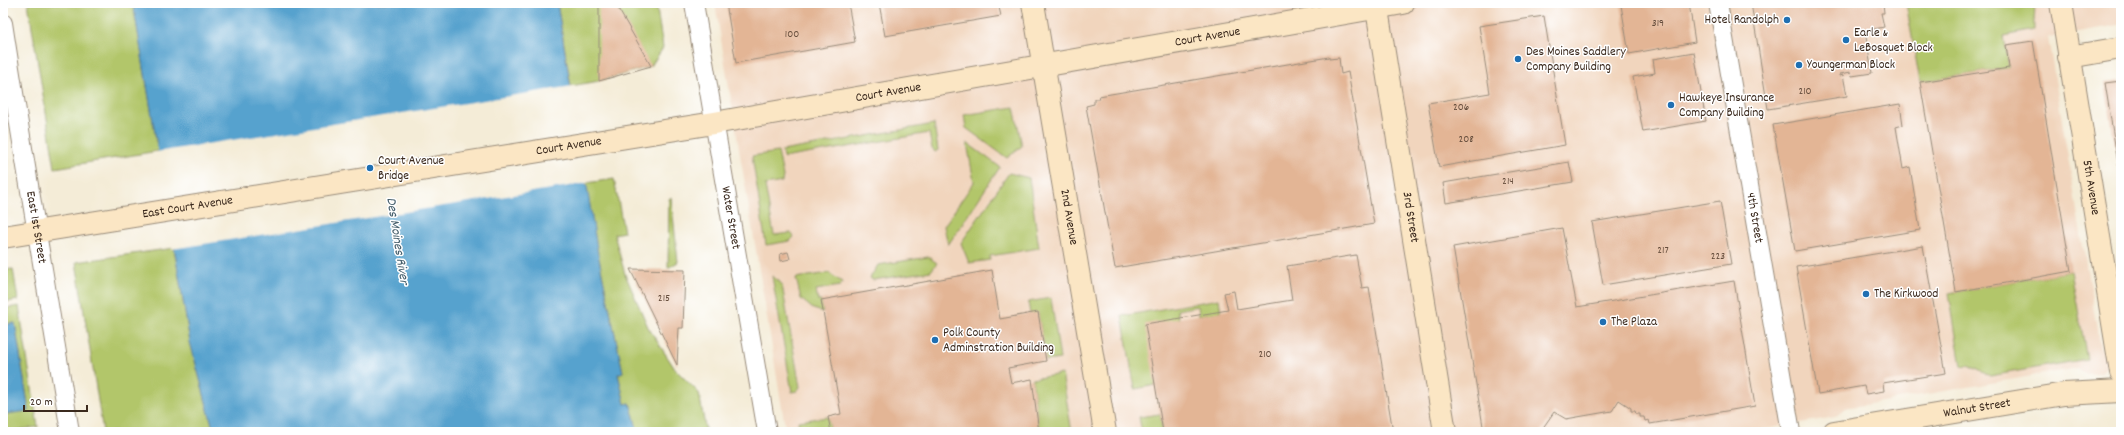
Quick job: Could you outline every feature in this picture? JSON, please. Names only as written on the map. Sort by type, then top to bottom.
[{"type":"street","name":"Water Street","points":[[694,3],[766,432]]},
{"type":"street","name":"2nd Avenue","points":[[1033,3],[1045,65],[1105,432]]},
{"type":"street","name":"Court Avenue","points":[[373,177],[714,123],[1376,5],[1403,3]]},
{"type":"street","name":"4th Street","points":[[1718,3],[1791,432]]},
{"type":"street","name":"5th Avenue","points":[[2061,3],[2121,372]]},
{"type":"street","name":"3rd Street","points":[[1376,5],[1445,432]]},
{"type":"street","name":"East 1st Street","points":[[3,23],[27,178],[70,432]]},
{"type":"street","points":[[2069,57],[2121,48]]},
{"type":"street","name":"East Court Avenue","points":[[3,237],[373,177]]},
{"type":"street","name":"Walnut Street","points":[[1834,432],[2064,394],[2121,390]]},
{"type":"shaded area","points":[[715,3],[2121,3],[2121,23],[2119,25],[2048,37],[2100,348],[2108,356],[2109,361],[2107,367],[2100,373],[2085,374],[2078,368],[1846,408],[1835,417],[1748,432],[1739,432],[1731,429],[1712,432],[786,432]]},
{"type":"green space","points":[[28,3],[133,3],[158,151],[55,168]]},
{"type":"green space","points":[[557,3],[656,3],[663,48],[651,66],[599,81],[571,86]]},
{"type":"green space","points":[[1906,3],[2034,3],[2034,30],[2004,36],[2009,68],[1920,82]]},
{"type":"green space","points":[[1014,107],[1022,146],[1007,158],[966,128],[964,115]]},
{"type":"green space","points":[[934,124],[938,150],[935,152],[932,149],[929,133],[783,158],[782,151]]},
{"type":"green space","points":[[967,143],[1000,167],[948,245],[944,226],[974,182]]},
{"type":"green space","points":[[778,152],[783,176],[782,182],[765,185],[774,235],[791,233],[794,237],[790,241],[766,245],[752,156]]},
{"type":"green space","points":[[1009,173],[1029,178],[1039,248],[990,256],[990,260],[969,263],[961,243]]},
{"type":"green space","points":[[614,179],[624,232],[614,234],[625,274],[648,327],[675,369],[699,393],[706,432],[638,432],[630,403],[625,404],[618,373],[623,372],[598,254],[586,183]]},
{"type":"green space","points":[[671,197],[678,262],[668,268],[669,199]]},
{"type":"green space","points":[[174,248],[190,342],[214,432],[103,432],[76,262]]},
{"type":"green space","points":[[928,257],[937,263],[931,271],[873,280],[870,278],[878,265]]},
{"type":"green space","points":[[13,269],[18,300],[3,303],[3,270]]},
{"type":"green space","points":[[2071,271],[2087,359],[1990,376],[1968,365],[1961,366],[1949,293]]},
{"type":"green space","points":[[829,273],[842,282],[840,286],[816,290],[818,301],[821,301],[823,312],[813,309],[801,299],[796,278]]},
{"type":"green space","points":[[772,276],[782,285],[800,387],[797,391],[792,392]]},
{"type":"green space","points":[[1051,298],[1060,359],[1046,361],[1038,313],[1030,314],[1028,302]]},
{"type":"green space","points":[[1219,299],[1221,312],[1199,315],[1198,306],[1177,310],[1179,319],[1156,385],[1135,389],[1122,316]]},
{"type":"green space","points":[[19,306],[38,427],[3,432],[3,415],[29,410],[15,323],[3,325],[3,309]]},
{"type":"green space","points":[[1062,374],[1072,432],[1039,432],[1032,379]]},
{"type":"green space","points":[[1160,414],[1163,432],[1142,432],[1139,417]]},
{"type":"green space","points":[[828,417],[831,432],[800,432],[798,421]]},
{"type":"water","name":"Des Moines River","points":[[133,3],[557,3],[598,254],[623,372],[618,374],[625,404],[630,403],[638,432],[214,432],[190,342]]},
{"type":"water","points":[[15,323],[29,411],[5,414],[3,400],[3,325]]},
{"type":"pier","name":"Court Avenue Bridge","points":[[573,86],[588,183],[172,249],[156,152]]},
{"type":"building","points":[[599,3],[615,3],[651,66],[599,81]]},
{"type":"building","points":[[726,3],[848,3],[855,42],[736,63]]},
{"type":"building","points":[[879,3],[998,3],[1001,16],[885,36]]},
{"type":"building","points":[[1633,3],[1689,3],[1695,42],[1629,54],[1621,5]]},
{"type":"building","points":[[1751,3],[1883,3],[1884,13],[1881,13],[1884,27],[1865,31],[1872,73],[1852,76],[1851,72],[1840,74],[1840,76],[1843,75],[1847,96],[1768,109]]},
{"type":"building","name":"Des Moines Saddlery Company Building","points":[[1544,16],[1565,145],[1439,167],[1428,103],[1490,93],[1479,26]]},
{"type":"building","points":[[2033,41],[2071,271],[1956,292],[1920,82],[2009,68],[2006,45]]},
{"type":"building","name":"Hawkeye Insurance Company Building","points":[[1694,52],[1706,121],[1643,132],[1633,77],[1655,73],[1653,59]]},
{"type":"building","points":[[1329,57],[1329,59],[1339,58],[1341,74],[1348,72],[1374,224],[1115,268],[1086,106],[1094,104],[1094,99],[1100,99],[1099,96]]},
{"type":"building","points":[[2121,81],[2121,176],[2120,176],[2105,83]]},
{"type":"building","points":[[1900,104],[1903,125],[1896,127],[1903,169],[1910,167],[1920,230],[1795,251],[1773,125]]},
{"type":"building","points":[[1569,162],[1573,182],[1446,203],[1443,183]]},
{"type":"building","points":[[1720,201],[1731,264],[1603,285],[1592,222]]},
{"type":"building","name":"The Plaza","points":[[1562,228],[1577,307],[1734,281],[1755,406],[1650,424],[1649,420],[1645,421],[1644,417],[1640,417],[1640,414],[1636,414],[1635,411],[1631,411],[1631,408],[1619,400],[1612,411],[1566,419],[1554,412],[1540,432],[1484,432],[1453,247]]},
{"type":"building","name":"The Kirkwood","points":[[1923,246],[1946,373],[1883,383],[1884,391],[1866,394],[1864,386],[1818,394],[1796,267]]},
{"type":"building","points":[[788,252],[790,259],[781,261],[780,254]]},
{"type":"building","points":[[1356,255],[1362,288],[1369,287],[1393,432],[1163,432],[1145,324],[1228,310],[1224,293],[1234,291],[1237,309],[1292,300],[1287,266]]},
{"type":"building","points":[[630,269],[685,270],[683,328],[679,328],[677,365]]},
{"type":"building","name":"Polk County Adminstration Building","points":[[992,270],[1000,319],[1038,312],[1046,361],[1008,368],[1011,383],[1032,379],[1039,432],[831,432],[828,417],[841,414],[821,300]]},
{"type":"place","name":"Hotel Randolph","points":[[1787,20]]},
{"type":"place","name":"Earle & LeBosquet Block","points":[[1846,40]]},
{"type":"place","name":"Des Moines Saddlery Company Building","points":[[1518,59]]},
{"type":"place","name":"Youngerman Block","points":[[1799,65]]},
{"type":"place","name":"Hawkeye Insurance Company Building","points":[[1671,105]]},
{"type":"place","name":"Court Avenue Bridge","points":[[370,168]]},
{"type":"place","name":"The Kirkwood","points":[[1866,294]]},
{"type":"place","name":"The Plaza","points":[[1603,322]]},
{"type":"place","name":"Polk County Adminstration Building","points":[[935,340]]}]
